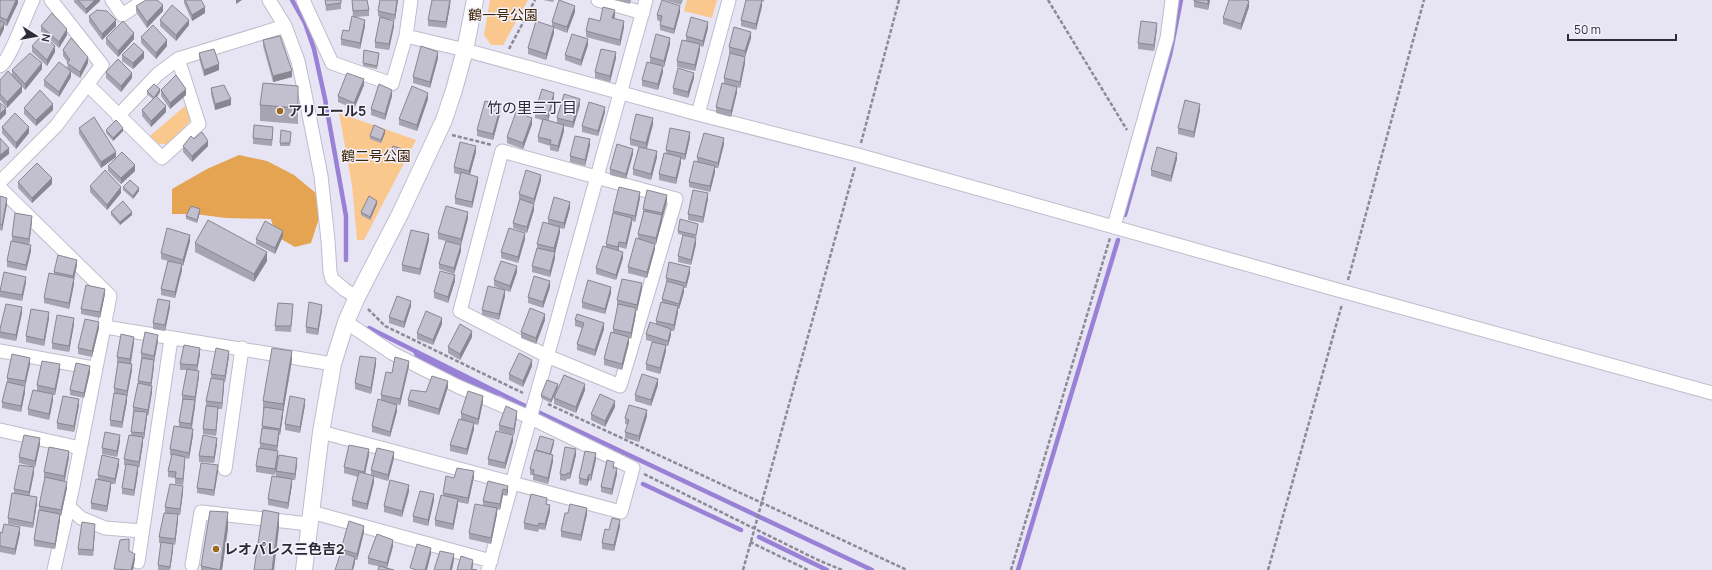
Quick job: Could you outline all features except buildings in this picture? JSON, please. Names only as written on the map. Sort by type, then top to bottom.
[{"type":"street","points":[[1,64],[33,0]]},
{"type":"street","points":[[0,182],[56,126],[102,65],[51,0]]},
{"type":"street","points":[[112,0],[122,15],[145,0]]},
{"type":"street","points":[[269,0],[285,26],[298,61],[321,176],[330,272],[332,279],[345,290],[357,297]]},
{"type":"street","points":[[303,0],[332,63],[392,84],[406,36],[411,0]]},
{"type":"street","points":[[304,570],[321,432],[333,364],[346,322],[357,297],[400,214],[444,120],[465,50],[475,0]]},
{"type":"street","points":[[192,565],[201,512],[310,518],[490,566],[532,408],[598,178],[644,6],[598,0]]},
{"type":"street","points":[[698,114],[728,0]]},
{"type":"street","points":[[1114,226],[1167,38],[1172,0]]},
{"type":"street","points":[[118,116],[158,74],[178,59],[285,26]]},
{"type":"street","points":[[406,36],[465,50],[698,114],[858,155],[1345,292],[1712,393]]},
{"type":"street","points":[[87,84],[162,158],[199,124],[178,59]]},
{"type":"street","points":[[502,151],[598,178],[676,199],[620,386],[548,356],[460,311],[502,151]]},
{"type":"street","points":[[0,188],[110,296],[69,506],[54,570]]},
{"type":"street","points":[[321,432],[621,512],[633,468],[532,408],[457,386],[398,357],[346,322]]},
{"type":"street","points":[[105,327],[170,339],[242,348],[333,364]]},
{"type":"street","points":[[138,562],[170,339]]},
{"type":"street","points":[[225,470],[242,348]]},
{"type":"street","points":[[0,351],[96,369]]},
{"type":"street","points":[[0,430],[80,448]]},
{"type":"street","points":[[69,506],[81,518],[105,528],[125,531],[142,531]]},
{"type":"path","points":[[508,49],[535,0]]},
{"type":"path","points":[[743,570],[858,155],[899,0]]},
{"type":"path","points":[[1048,0],[1136,146]]},
{"type":"path","points":[[1268,570],[1424,0]]},
{"type":"path","points":[[451,135],[491,144],[502,151]]},
{"type":"path","points":[[1011,570],[1114,226]]},
{"type":"path","points":[[368,309],[385,326],[532,408],[646,450],[762,502],[907,570]]},
{"type":"path","points":[[633,468],[818,560],[842,570]]},
{"type":"path","points":[[750,542],[808,570]]},
{"type":"green space","name":"鶴一号公園","points":[[490,0],[528,0],[503,45],[491,45],[484,35]]},
{"type":"green space","points":[[687,0],[717,0],[712,18],[684,11]]},
{"type":"green space","points":[[186,105],[190,121],[168,144],[159,144],[150,136]]},
{"type":"green space","name":"鶴二号公園","points":[[339,113],[416,140],[364,240],[357,240],[352,185]]},
{"type":"shaded area","points":[[239,155],[267,161],[294,175],[317,194],[321,212],[311,243],[295,247],[276,236],[271,219],[226,218],[195,214],[172,214],[172,189],[207,169]]},
{"type":"waterway","points":[[292,0],[305,23],[314,49],[325,99],[346,216],[346,260]]},
{"type":"waterway","points":[[1125,215],[1170,55],[1181,0]]},
{"type":"waterway","points":[[1018,570],[1118,240]]},
{"type":"waterway","points":[[369,328],[521,404],[872,570]]},
{"type":"waterway","points":[[415,351],[418,357],[496,396]]},
{"type":"waterway","points":[[643,484],[741,530]]},
{"type":"waterway","points":[[759,537],[827,570]]},
{"type":"place","name":"アリエール5","points":[[280,111]]},
{"type":"place","name":"レオパレス三色吉2","points":[[216,549]]},
{"type":"district","name":"竹の里三丁目","points":[[532,108]]}]
